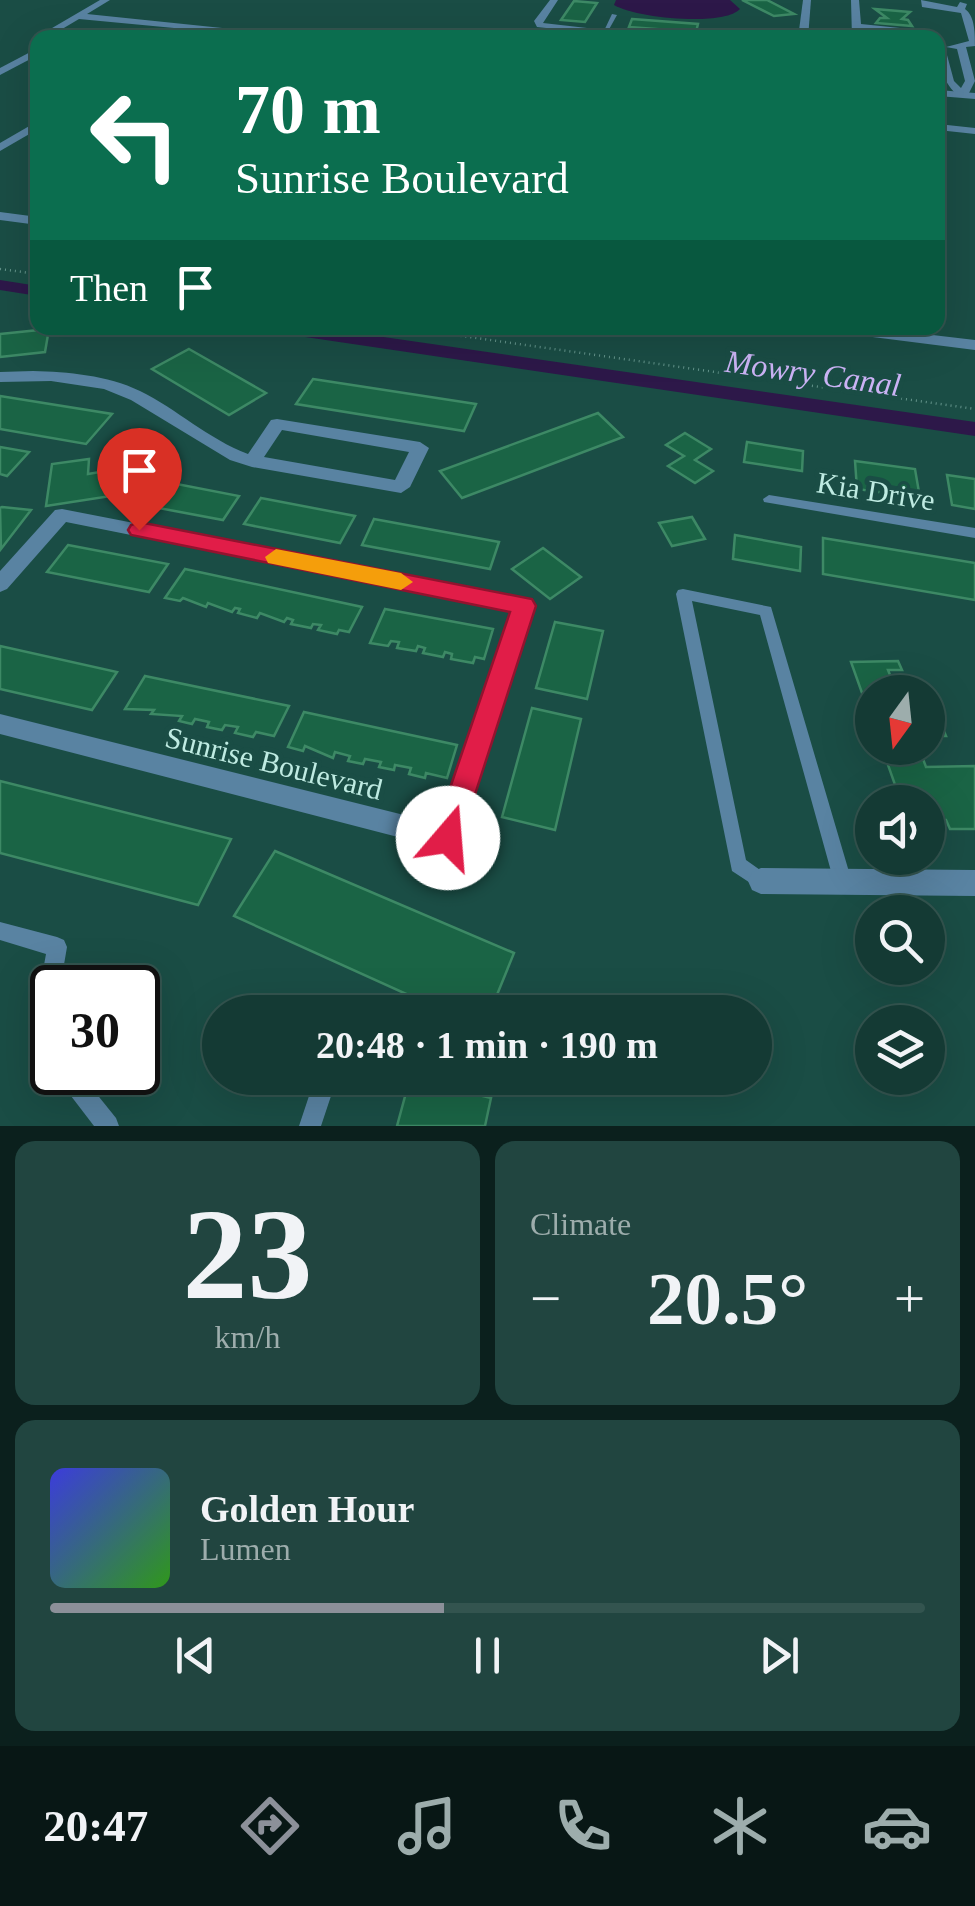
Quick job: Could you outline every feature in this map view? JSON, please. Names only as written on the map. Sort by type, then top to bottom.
[{"type":"street","points":[[52,30],[106,0]]},
{"type":"street","points":[[74,30],[125,0]]},
{"type":"street","points":[[554,0],[538,21],[540,25],[586,30]]},
{"type":"street","points":[[804,30],[807,0]]},
{"type":"street","points":[[855,0],[856,30]]},
{"type":"street","points":[[926,30],[925,3],[957,3],[965,12],[975,39],[970,46],[945,47]]},
{"type":"street","points":[[76,16],[226,30]]},
{"type":"street","points":[[0,60],[30,43]]},
{"type":"street","points":[[962,48],[970,82],[969,96]]},
{"type":"street","points":[[0,72],[30,55]]},
{"type":"street","points":[[945,68],[949,82],[969,96]]},
{"type":"street","points":[[945,128],[975,131]]},
{"type":"street","points":[[0,148],[30,129]]},
{"type":"street","points":[[0,216],[30,220]]},
{"type":"street","points":[[933,335],[975,345]]},
{"type":"street","points":[[0,377],[54,377],[130,392],[214,446],[252,460],[401,487],[420,448],[277,424],[252,460]]},
{"type":"street","name":"Sunrise Boulevard","points":[[0,724],[448,838],[524,606],[62,515],[3,574]]},
{"type":"street","points":[[761,881],[975,883]]},
{"type":"lane","points":[[606,30],[614,15]]},
{"type":"lane","name":"Kia Drive","points":[[769,499],[975,533]]},
{"type":"lane","points":[[761,881],[738,865],[684,594],[766,611],[843,882]]},
{"type":"lane","points":[[0,931],[57,947],[54,965]]},
{"type":"lane","points":[[83,1095],[108,1126]]},
{"type":"lane","points":[[310,1126],[320,1095]]},
{"type":"path","points":[[0,269],[30,273]]},
{"type":"path","points":[[455,335],[975,409]]},
{"type":"shaded area","points":[[616,0],[730,0],[740,9],[716,18],[679,19],[625,10],[614,5]]},
{"type":"building","points":[[742,0],[767,0],[794,14],[774,16]]},
{"type":"building","points":[[574,1],[597,3],[585,22],[561,20]]},
{"type":"building","points":[[875,9],[910,12],[902,19],[912,26],[876,23],[887,18]]},
{"type":"building","points":[[632,19],[698,24],[696,30],[629,27]]},
{"type":"building","points":[[30,331],[30,335],[48,335],[45,352],[0,357],[0,334]]},
{"type":"building","points":[[189,349],[266,393],[229,415],[152,369]]},
{"type":"building","points":[[313,379],[476,404],[464,431],[296,404]]},
{"type":"building","points":[[0,396],[112,414],[86,444],[0,429]]},
{"type":"building","points":[[598,413],[623,437],[462,498],[440,471]]},
{"type":"building","points":[[685,433],[711,449],[695,460],[713,471],[695,483],[668,466],[684,456],[666,445]]},
{"type":"building","points":[[747,442],[803,451],[802,471],[744,462]]},
{"type":"building","points":[[0,447],[29,452],[7,476],[0,474]]},
{"type":"building","points":[[89,459],[88,474],[112,470],[111,496],[46,506],[52,464]]},
{"type":"building","points":[[855,461],[915,469],[920,498],[857,489]]},
{"type":"building","points":[[947,475],[975,479],[975,509],[952,505]]},
{"type":"building","points":[[151,479],[239,496],[223,520],[132,503]]},
{"type":"building","points":[[261,498],[355,516],[340,543],[244,524]]},
{"type":"building","points":[[0,508],[31,510],[1,549]]},
{"type":"building","points":[[692,517],[705,539],[672,546],[659,523]]},
{"type":"building","points":[[374,519],[499,542],[490,569],[362,545]]},
{"type":"building","points":[[735,535],[801,547],[800,571],[733,559]]},
{"type":"building","points":[[823,538],[975,563],[975,600],[823,574]]},
{"type":"building","points":[[68,545],[168,564],[149,592],[47,572]]},
{"type":"building","points":[[543,548],[581,577],[550,599],[512,569]]},
{"type":"building","points":[[185,569],[362,607],[349,632],[339,630],[337,634],[318,630],[321,625],[313,624],[311,628],[291,624],[293,620],[287,618],[284,622],[260,613],[257,618],[238,613],[240,609],[232,612],[208,603],[206,607],[183,598],[165,598]]},
{"type":"building","points":[[385,609],[493,629],[484,659],[475,657],[473,663],[451,659],[452,654],[445,652],[443,657],[423,653],[425,648],[418,646],[416,651],[397,648],[399,642],[391,641],[388,646],[370,643]]},
{"type":"building","points":[[555,622],[603,631],[587,699],[536,688]]},
{"type":"building","points":[[0,646],[117,672],[92,710],[0,689]]},
{"type":"building","points":[[898,661],[902,670],[888,670],[890,675],[856,675],[851,662]]},
{"type":"building","points":[[145,676],[289,706],[274,736],[256,732],[253,737],[235,733],[238,727],[225,725],[222,730],[195,719],[192,724],[179,721],[182,716],[125,709]]},
{"type":"building","points":[[532,708],[581,719],[555,830],[502,817]]},
{"type":"building","points":[[304,712],[457,745],[447,778],[426,773],[425,778],[409,774],[411,768],[395,765],[394,770],[365,759],[363,764],[348,761],[350,756],[335,752],[333,758],[305,746],[303,751],[288,747]]},
{"type":"building","points":[[888,765],[975,766],[975,829],[950,829],[945,820],[945,785],[895,785]]},
{"type":"building","points":[[0,781],[231,839],[198,905],[0,853]]},
{"type":"building","points":[[275,851],[514,953],[497,995],[408,995],[234,916]]},
{"type":"building","points":[[405,1095],[491,1098],[485,1126],[397,1126]]},
{"type":"waterway","name":"Mowry Canal","points":[[0,285],[30,290]]},
{"type":"waterway","name":"Mowry Canal","points":[[333,335],[975,429]]},
{"type":"slow traffic","points":[[276,557],[401,582]]},
{"type":"route","points":[[139,530],[524,606],[448,838]]}]
